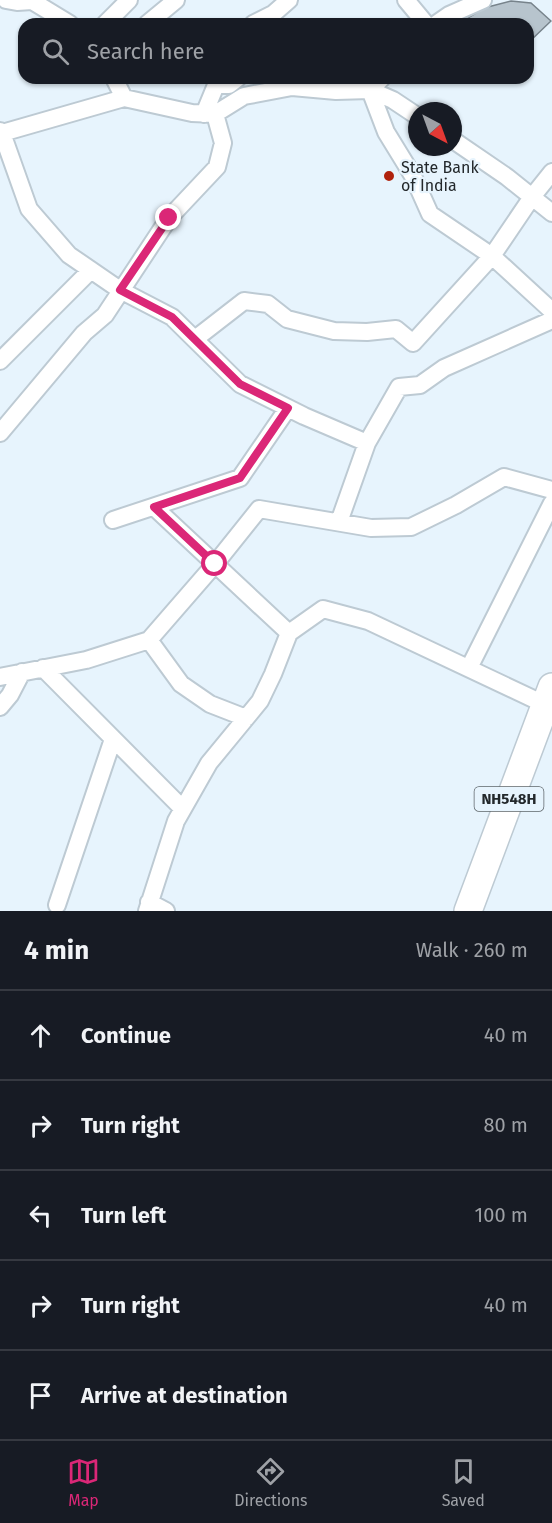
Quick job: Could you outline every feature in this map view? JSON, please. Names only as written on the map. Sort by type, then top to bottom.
[{"type":"highway","name":"NH548H","points":[[468,911],[548,696]]},
{"type":"street","points":[[111,18],[129,0]]},
{"type":"street","points":[[154,18],[176,0]]},
{"type":"street","points":[[265,18],[289,0]]},
{"type":"street","points":[[406,0],[421,18]]},
{"type":"street","points":[[443,18],[459,0]]},
{"type":"street","points":[[444,18],[483,0]]},
{"type":"street","points":[[14,1],[32,1],[60,18]]},
{"type":"street","points":[[117,84],[124,98]]},
{"type":"street","points":[[0,433],[84,333],[105,315],[169,218],[217,167],[223,143],[209,114],[216,85],[230,84]]},
{"type":"street","points":[[367,443],[240,384],[172,317],[120,290],[69,255],[30,209],[1,132],[124,98],[140,103],[209,114],[244,96],[291,87],[336,91],[376,84]]},
{"type":"street","points":[[376,84],[408,110]]},
{"type":"street","points":[[376,84],[386,132],[412,176],[430,214],[492,256],[552,311]]},
{"type":"street","points":[[462,146],[507,177],[552,213]]},
{"type":"street","points":[[195,339],[244,301],[268,304],[287,319],[334,331],[367,332],[396,329],[413,344],[492,256],[552,172]]},
{"type":"street","points":[[0,361],[91,270]]},
{"type":"street","points":[[339,522],[367,443],[399,387],[420,385],[444,368],[552,320]]},
{"type":"street","points":[[113,520],[240,478],[288,408]]},
{"type":"street","points":[[0,677],[86,660],[149,640],[259,509],[371,528],[411,527],[456,505],[504,477],[552,490]]},
{"type":"street","points":[[469,668],[552,502]]},
{"type":"street","points":[[154,507],[289,633]]},
{"type":"street","points":[[166,911],[148,906],[176,821],[208,763],[260,701],[289,633],[323,609],[368,621],[469,668],[548,696]]},
{"type":"street","points":[[149,640],[181,684],[210,704],[246,718]]},
{"type":"street","points":[[43,668],[183,809]]},
{"type":"street","points":[[0,707],[10,695],[22,672]]},
{"type":"street","points":[[57,905],[113,739]]},
{"type":"building","points":[[511,1],[531,3],[551,21],[534,37],[534,18],[468,18],[484,8]]},
{"type":"place","name":"State Bank of India","points":[[389,176]]},
{"type":"route","points":[[169,218],[120,290],[172,317],[240,384],[288,408],[240,478],[154,507],[215,564]]}]
